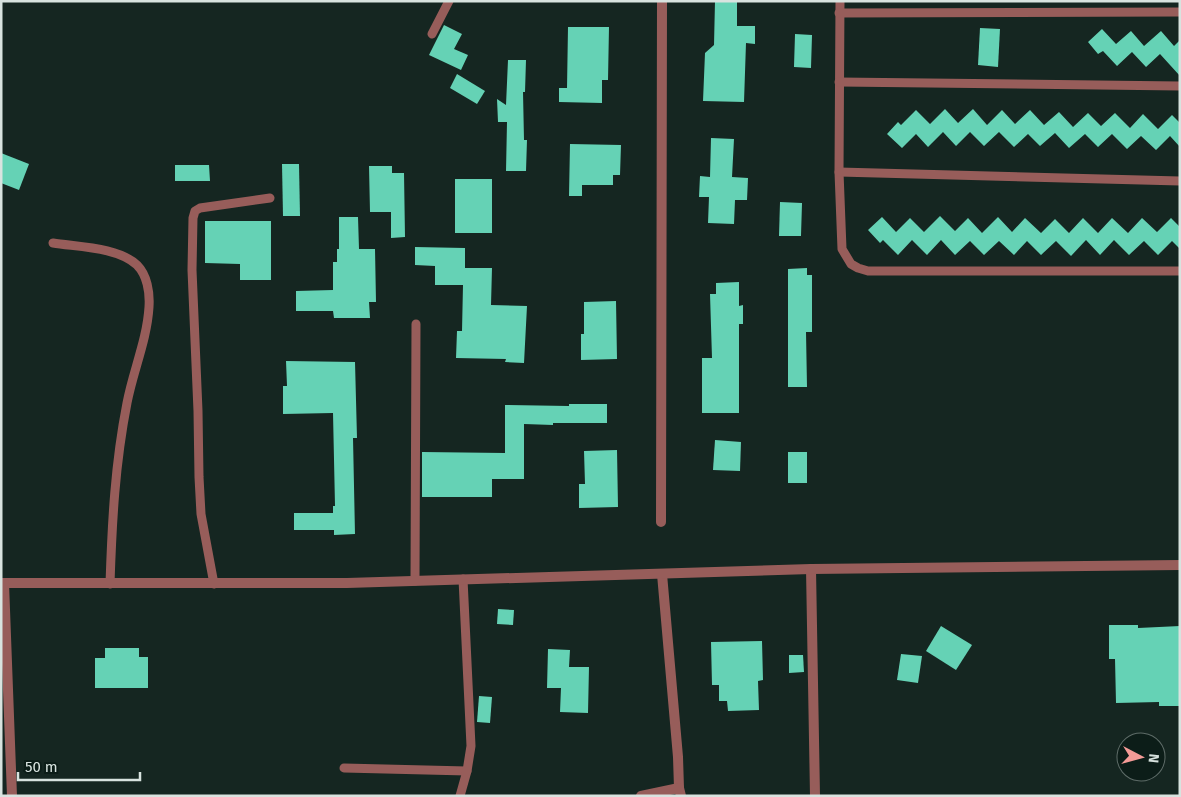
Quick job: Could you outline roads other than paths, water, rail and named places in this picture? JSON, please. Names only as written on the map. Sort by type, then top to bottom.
[{"type":"street","points":[[661,522],[662,1]]},
{"type":"street","points":[[12,796],[3,583],[347,584],[811,569],[1180,565]]},
{"type":"street","points":[[811,569],[815,796]]},
{"type":"street","points":[[641,796],[680,792],[662,574]]},
{"type":"lane","points":[[432,34],[449,1]]},
{"type":"lane","points":[[840,1],[839,172],[842,249],[851,264],[868,271],[1180,271]]},
{"type":"lane","points":[[839,13],[1180,12]]},
{"type":"lane","points":[[839,82],[1180,86]]},
{"type":"lane","points":[[839,172],[1180,181]]},
{"type":"lane","points":[[214,584],[201,514],[192,270],[193,218],[196,211],[200,208],[270,198]]},
{"type":"lane","points":[[53,243],[117,252],[137,265],[147,280],[150,305],[147,326],[128,400],[118,455],[112,521],[110,584]]},
{"type":"lane","points":[[415,581],[416,324]]},
{"type":"lane","points":[[460,796],[467,772],[471,746],[463,579]]},
{"type":"lane","points":[[344,768],[467,772]]}]
